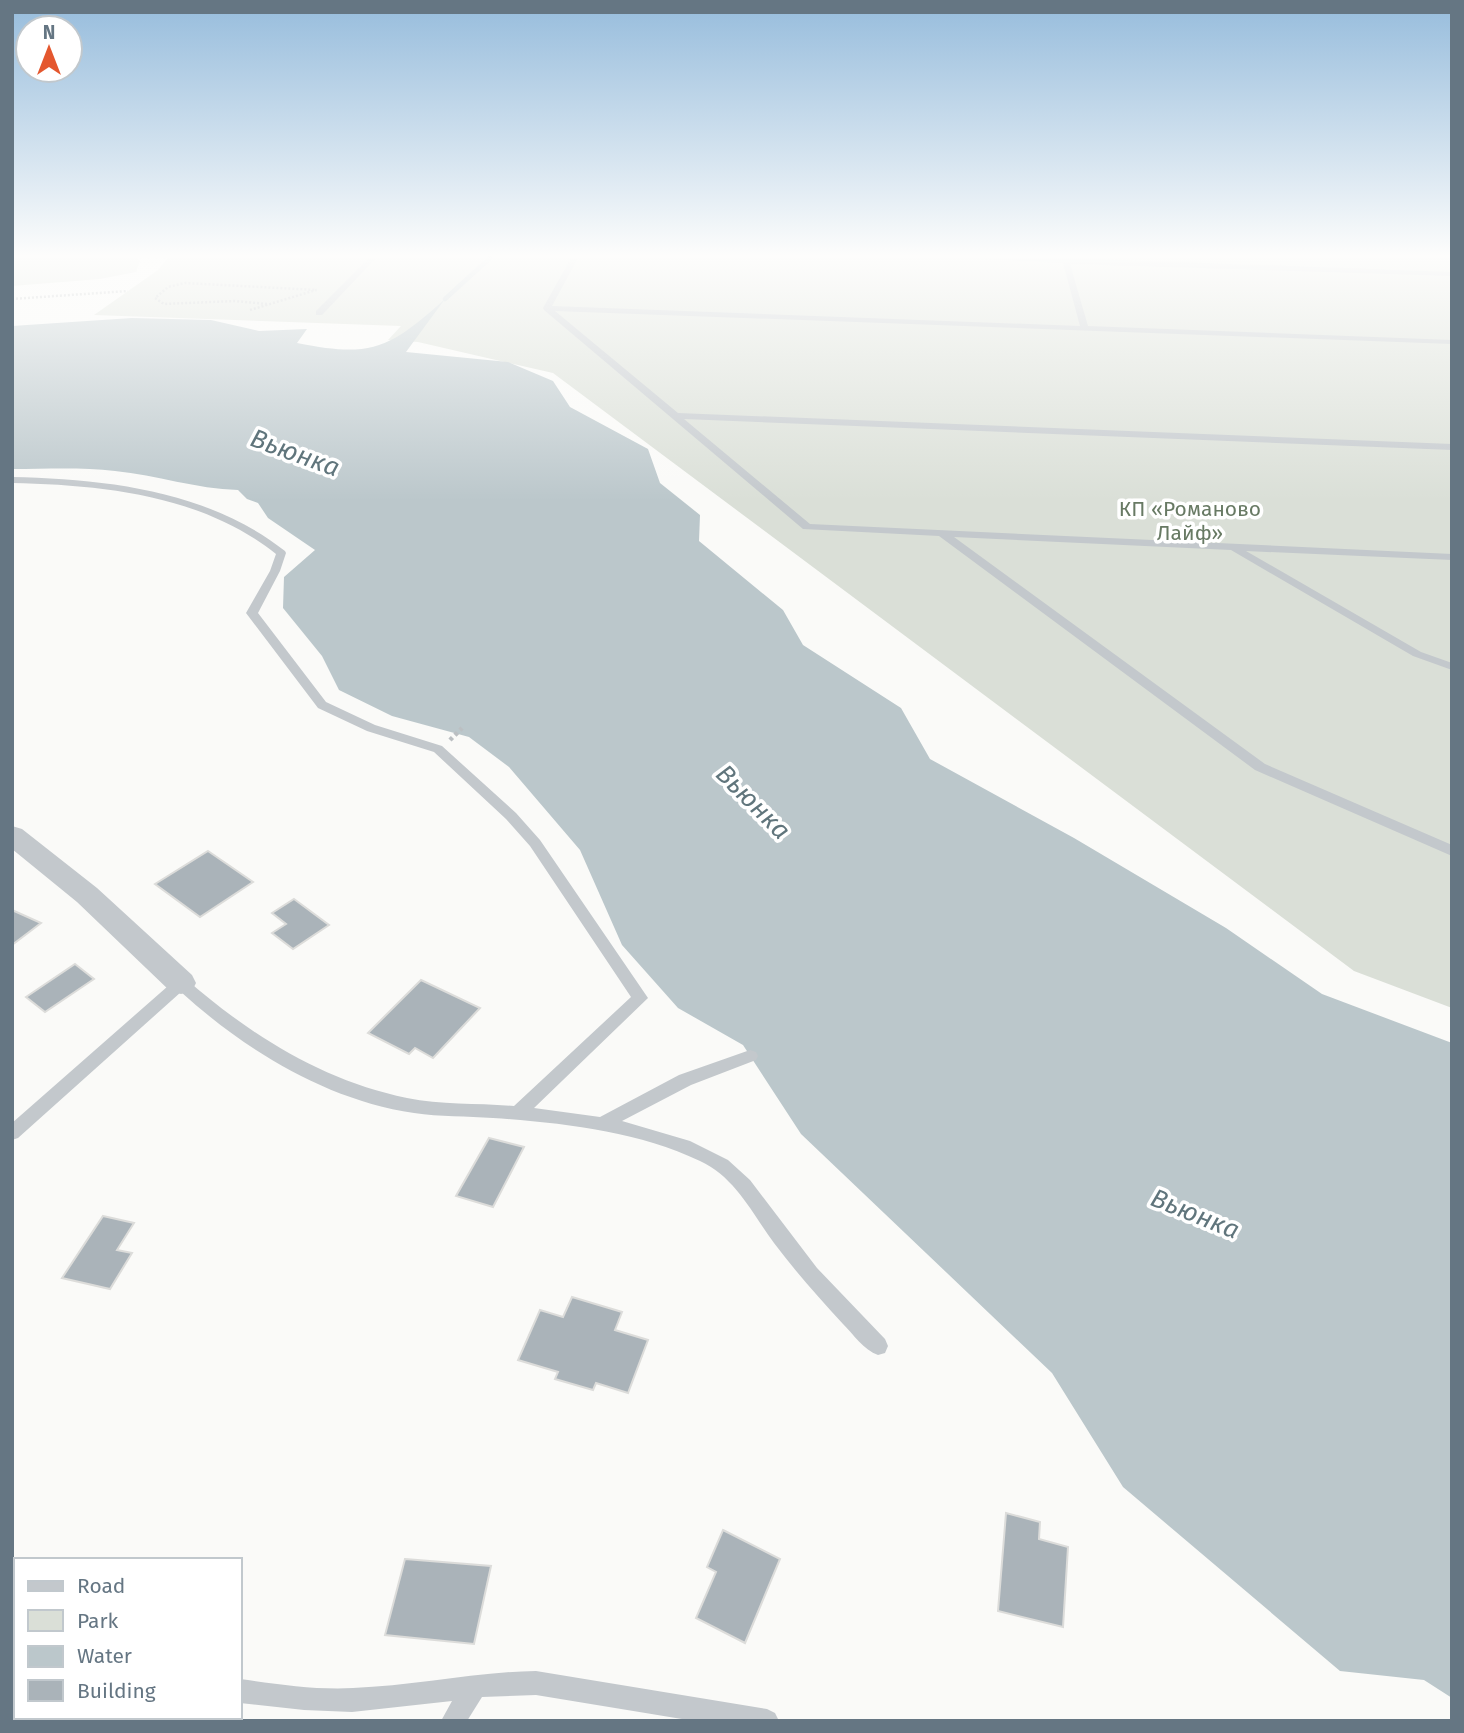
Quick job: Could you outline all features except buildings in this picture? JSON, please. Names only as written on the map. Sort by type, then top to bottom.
[{"type":"street","points":[[12,835],[87,895],[181,983]]},
{"type":"lane","points":[[584,339],[807,527],[1452,557]]},
{"type":"lane","points":[[1370,339],[1452,342]]},
{"type":"lane","points":[[675,416],[1452,447]]},
{"type":"lane","points":[[12,480],[69,481],[132,490],[215,513],[269,541],[281,553],[275,571],[252,613],[305,686],[322,705],[334,711],[371,728],[438,749],[511,816],[535,843],[640,998],[518,1114]]},
{"type":"lane","points":[[942,534],[1260,767],[1452,852]]},
{"type":"lane","points":[[1231,547],[1417,654],[1452,667]]},
{"type":"lane","points":[[12,1133],[181,983],[209,1010],[344,1088],[408,1105],[562,1117],[692,1150],[728,1171],[835,1305],[878,1346]]},
{"type":"lane","points":[[600,1125],[685,1080],[750,1056]]},
{"type":"lane","points":[[242,1691],[328,1701],[474,1688],[500,1682],[536,1683],[766,1721]]},
{"type":"lane","points":[[453,1721],[474,1688]]},
{"type":"green space","name":"КП «Романово Лайф»","points":[[1452,339],[1452,1008],[1354,971],[553,373],[418,342],[388,340]]},
{"type":"water","name":"Вьюнка","points":[[12,339],[300,339],[297,343],[344,349],[362,349],[393,339],[416,339],[406,352],[508,362],[553,381],[570,407],[648,449],[660,483],[700,515],[699,541],[783,610],[803,645],[901,708],[930,759],[1074,838],[1226,928],[1322,994],[1452,1043],[1452,1698],[1424,1680],[1340,1671],[1123,1487],[1052,1373],[801,1134],[743,1045],[678,1008],[622,945],[580,850],[509,767],[469,737],[392,716],[339,690],[322,656],[283,608],[284,577],[315,550],[268,518],[258,503],[247,499],[238,490],[102,470],[12,469]]}]
